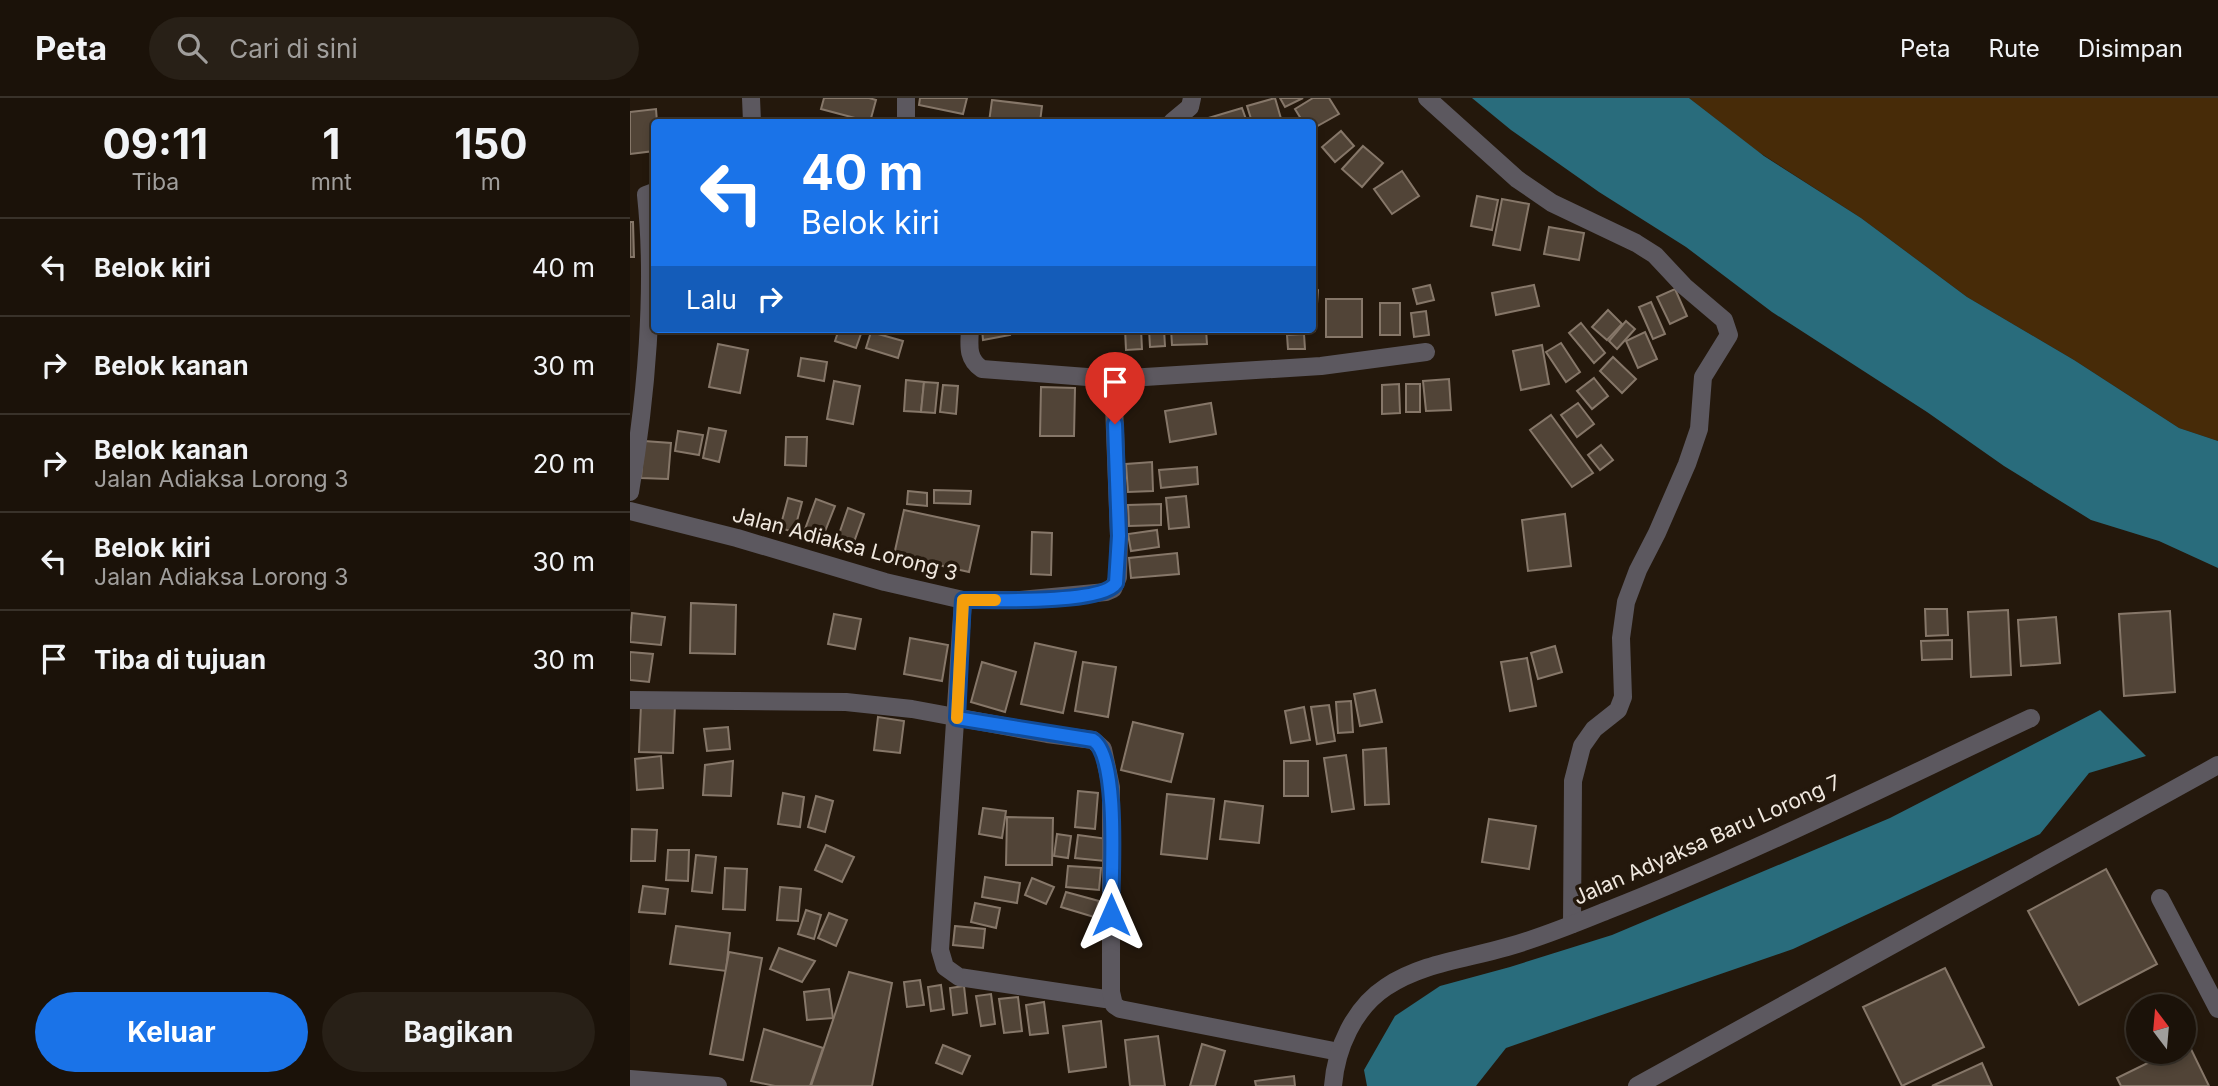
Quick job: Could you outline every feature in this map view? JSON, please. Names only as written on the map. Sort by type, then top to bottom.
[{"type":"street","points":[[751,98],[752,119]]},
{"type":"street","points":[[905,119],[906,98]]},
{"type":"street","points":[[1176,119],[1190,107],[1192,98]]},
{"type":"street","points":[[1427,98],[1517,178],[1552,203],[1655,254],[1684,286],[1724,320],[1729,335],[1703,376],[1699,429],[1687,464],[1626,602],[1621,638],[1623,697],[1618,710],[1594,729],[1582,746],[1573,781],[1572,924]]},
{"type":"street","points":[[630,492],[647,356],[650,231],[643,194]]},
{"type":"street","points":[[970,333],[970,355],[975,365],[982,369],[1113,379],[1321,366],[1426,352]]},
{"type":"street","name":"Jalan Adiaksa Lorong 3","points":[[630,511],[737,537],[963,606],[1106,592],[1113,589],[1118,577],[1113,379]]},
{"type":"street","points":[[963,606],[940,950],[945,967],[960,977],[1112,1000],[1120,1009],[1339,1052]]},
{"type":"street","points":[[630,700],[846,702],[912,709],[1093,740],[1103,748],[1111,787],[1112,1000]]},
{"type":"street","name":"Jalan Adyaksa Baru Lorong 7","points":[[1333,1086],[1339,1052],[1353,1023],[1367,1003],[1387,986],[1431,966],[1507,947],[1681,881],[2031,718]]},
{"type":"street","points":[[1637,1086],[2218,765]]},
{"type":"street","points":[[2160,898],[2218,1009]]},
{"type":"street","points":[[630,1079],[718,1086]]},
{"type":"shaded area","points":[[1689,98],[2218,98],[2218,441],[2179,428],[2074,360],[1967,297],[1861,218],[1757,151]]},
{"type":"water","points":[[1472,98],[1689,98],[1764,156],[1861,218],[1967,297],[2074,360],[2179,428],[2218,441],[2218,568],[2159,541],[2091,520],[2004,466],[1927,412],[1772,312],[1686,247],[1599,192],[1511,130]]},
{"type":"water","points":[[2100,710],[2146,756],[2089,773],[2040,834],[1793,949],[1506,1048],[1476,1086],[1367,1086],[1364,1070],[1395,1016],[1440,986],[1612,935],[1890,818]]},
{"type":"building","points":[[824,98],[876,100],[871,119],[859,119],[821,109]]},
{"type":"building","points":[[920,98],[967,98],[963,114],[919,105]]},
{"type":"building","points":[[1275,98],[1281,119],[1251,119],[1247,106]]},
{"type":"building","points":[[1280,98],[1303,98],[1285,107]]},
{"type":"building","points":[[1313,98],[1329,98],[1339,114],[1316,127],[1316,119],[1301,119],[1295,109]]},
{"type":"building","points":[[992,100],[1042,106],[1040,119],[989,119]]},
{"type":"building","points":[[1242,108],[1246,119],[1205,119]]},
{"type":"building","points":[[656,109],[657,119],[651,119],[651,151],[630,154],[630,112]]},
{"type":"building","points":[[1341,131],[1354,146],[1335,162],[1322,147]]},
{"type":"building","points":[[1363,146],[1383,163],[1362,187],[1342,169]]},
{"type":"building","points":[[1402,171],[1419,196],[1392,214],[1374,189]]},
{"type":"building","points":[[1477,196],[1498,200],[1492,230],[1471,226]]},
{"type":"building","points":[[1502,199],[1529,204],[1520,250],[1493,245]]},
{"type":"building","points":[[630,222],[633,222],[634,257],[630,257]]},
{"type":"building","points":[[1549,227],[1584,233],[1579,260],[1544,254]]},
{"type":"building","points":[[1430,285],[1434,300],[1417,304],[1413,289]]},
{"type":"building","points":[[1534,285],[1539,306],[1496,315],[1492,293]]},
{"type":"building","points":[[1675,289],[1687,316],[1670,324],[1657,297]]},
{"type":"building","points":[[1326,299],[1362,299],[1362,337],[1326,337]]},
{"type":"building","points":[[1651,302],[1665,334],[1653,339],[1639,307]]},
{"type":"building","points":[[1380,303],[1400,303],[1400,335],[1380,335]]},
{"type":"building","points":[[1608,310],[1622,324],[1607,340],[1592,327]]},
{"type":"building","points":[[1426,311],[1429,335],[1414,337],[1411,313]]},
{"type":"building","points":[[1626,321],[1635,329],[1617,349],[1609,341]]},
{"type":"building","points":[[1581,323],[1605,353],[1594,363],[1569,333]]},
{"type":"building","points":[[1645,332],[1657,359],[1638,368],[1626,341]]},
{"type":"building","points":[[838,333],[861,333],[856,348],[835,341]]},
{"type":"building","points":[[871,333],[903,341],[898,358],[866,348]]},
{"type":"building","points":[[982,333],[1010,333],[1010,335],[983,340]]},
{"type":"building","points":[[1125,333],[1141,333],[1142,349],[1126,350]]},
{"type":"building","points":[[1149,333],[1164,333],[1165,346],[1150,347]]},
{"type":"building","points":[[1171,333],[1206,333],[1207,344],[1172,345]]},
{"type":"building","points":[[1304,334],[1305,349],[1288,349],[1287,335]]},
{"type":"building","points":[[1561,343],[1580,372],[1566,382],[1546,352]]},
{"type":"building","points":[[718,344],[748,350],[740,393],[709,387]]},
{"type":"building","points":[[1542,345],[1549,384],[1521,390],[1513,351]]},
{"type":"building","points":[[1613,357],[1636,379],[1622,393],[1600,371]]},
{"type":"building","points":[[801,358],[827,362],[824,381],[798,376]]},
{"type":"building","points":[[1594,378],[1608,396],[1592,409],[1577,391]]},
{"type":"building","points":[[1449,379],[1451,410],[1426,411],[1423,381]]},
{"type":"building","points":[[906,380],[924,382],[921,412],[904,411]]},
{"type":"building","points":[[834,381],[860,386],[853,424],[827,419]]},
{"type":"building","points":[[924,382],[938,383],[935,413],[921,412]]},
{"type":"building","points":[[1399,384],[1400,413],[1382,414],[1382,385]]},
{"type":"building","points":[[1406,384],[1420,384],[1420,412],[1406,412]]},
{"type":"building","points":[[943,385],[958,386],[956,414],[940,412]]},
{"type":"building","points":[[1041,387],[1075,388],[1074,436],[1040,436]]},
{"type":"building","points":[[1211,403],[1216,434],[1170,442],[1165,411]]},
{"type":"building","points":[[1578,403],[1594,424],[1577,437],[1561,415]]},
{"type":"building","points":[[1551,415],[1593,473],[1572,487],[1530,430]]},
{"type":"building","points":[[709,428],[726,431],[719,462],[703,458]]},
{"type":"building","points":[[678,431],[703,435],[699,455],[675,451]]},
{"type":"building","points":[[786,437],[807,437],[806,466],[785,465]]},
{"type":"building","points":[[644,441],[671,443],[668,479],[641,478]]},
{"type":"building","points":[[1601,445],[1613,460],[1600,470],[1588,455]]},
{"type":"building","points":[[1152,462],[1153,491],[1128,492],[1126,464]]},
{"type":"building","points":[[1197,467],[1198,484],[1161,488],[1159,470]]},
{"type":"building","points":[[934,490],[971,491],[970,504],[934,503]]},
{"type":"building","points":[[908,491],[927,493],[927,506],[907,504]]},
{"type":"building","points":[[1186,496],[1189,527],[1169,529],[1166,498]]},
{"type":"building","points":[[788,498],[802,502],[794,532],[780,528]]},
{"type":"building","points":[[816,499],[835,506],[822,539],[804,532]]},
{"type":"building","points":[[1161,504],[1161,525],[1129,526],[1128,505]]},
{"type":"building","points":[[848,508],[864,514],[854,542],[838,537]]},
{"type":"building","points":[[904,510],[979,526],[969,572],[894,555]]},
{"type":"building","points":[[1565,514],[1571,566],[1528,571],[1522,520]]},
{"type":"building","points":[[1157,530],[1159,547],[1131,551],[1128,534]]},
{"type":"building","points":[[1032,532],[1052,533],[1051,575],[1031,574]]},
{"type":"building","points":[[1177,553],[1179,574],[1131,578],[1129,558]]},
{"type":"building","points":[[691,603],[736,605],[735,654],[690,653]]},
{"type":"building","points":[[1925,609],[1947,609],[1948,635],[1926,636]]},
{"type":"building","points":[[2008,610],[2011,675],[1971,677],[1968,612]]},
{"type":"building","points":[[2170,611],[2175,692],[2124,696],[2119,614]]},
{"type":"building","points":[[632,613],[665,617],[661,645],[630,642]]},
{"type":"building","points":[[834,614],[861,619],[855,649],[828,644]]},
{"type":"building","points":[[2056,617],[2060,663],[2021,666],[2018,620]]},
{"type":"building","points":[[910,638],[948,645],[942,681],[904,674]]},
{"type":"building","points":[[1952,640],[1952,659],[1922,660],[1921,641]]},
{"type":"building","points":[[1035,643],[1076,652],[1063,713],[1021,704]]},
{"type":"building","points":[[1555,646],[1562,672],[1538,679],[1531,653]]},
{"type":"building","points":[[630,652],[653,654],[649,682],[630,680]]},
{"type":"building","points":[[1527,658],[1536,706],[1510,711],[1501,662]]},
{"type":"building","points":[[982,662],[1016,672],[1005,712],[971,702]]},
{"type":"building","points":[[1083,662],[1116,667],[1108,717],[1075,711]]},
{"type":"building","points":[[1375,690],[1382,722],[1360,726],[1354,694]]},
{"type":"building","points":[[1351,701],[1353,732],[1338,733],[1336,702]]},
{"type":"building","points":[[641,704],[675,705],[673,753],[639,752]]},
{"type":"building","points":[[1329,705],[1335,741],[1317,744],[1311,707]]},
{"type":"building","points":[[1304,707],[1310,740],[1291,743],[1285,711]]},
{"type":"building","points":[[878,717],[904,721],[900,753],[874,750]]},
{"type":"building","points":[[1133,722],[1183,734],[1171,782],[1121,770]]},
{"type":"building","points":[[728,727],[730,749],[707,751],[704,729]]},
{"type":"building","points":[[1386,748],[1389,804],[1365,805],[1363,750]]},
{"type":"building","points":[[1346,755],[1354,809],[1332,812],[1324,758]]},
{"type":"building","points":[[661,756],[663,788],[637,790],[635,759]]},
{"type":"building","points":[[733,761],[731,796],[703,795],[705,765]]},
{"type":"building","points":[[1284,761],[1308,761],[1308,796],[1284,796]]},
{"type":"building","points":[[1078,791],[1098,793],[1095,829],[1075,827]]},
{"type":"building","points":[[783,793],[804,797],[800,827],[778,824]]},
{"type":"building","points":[[1167,794],[1214,799],[1207,859],[1161,854]]},
{"type":"building","points":[[816,796],[833,801],[825,832],[808,827]]},
{"type":"building","points":[[1225,801],[1263,806],[1259,843],[1220,839]]},
{"type":"building","points":[[983,808],[1006,811],[1002,838],[979,834]]},
{"type":"building","points":[[1007,817],[1053,818],[1052,865],[1006,865]]},
{"type":"building","points":[[1489,819],[1536,826],[1529,869],[1482,862]]},
{"type":"building","points":[[632,829],[657,830],[655,861],[631,861]]},
{"type":"building","points":[[1057,834],[1071,836],[1068,858],[1054,856]]},
{"type":"building","points":[[1078,835],[1108,839],[1105,861],[1075,858]]},
{"type":"building","points":[[826,845],[854,857],[842,882],[815,870]]},
{"type":"building","points":[[668,850],[689,850],[688,881],[666,880]]},
{"type":"building","points":[[696,855],[716,857],[712,893],[692,891]]},
{"type":"building","points":[[1068,866],[1101,868],[1099,890],[1066,887]]},
{"type":"building","points":[[725,868],[747,869],[745,910],[723,909]]},
{"type":"building","points":[[2106,869],[2157,964],[2079,1005],[2028,911]]},
{"type":"building","points":[[985,877],[1020,883],[1017,903],[982,897]]},
{"type":"building","points":[[1032,878],[1054,887],[1046,904],[1025,895]]},
{"type":"building","points":[[643,886],[668,889],[665,914],[639,912]]},
{"type":"building","points":[[780,887],[801,889],[798,921],[777,920]]},
{"type":"building","points":[[1066,892],[1099,901],[1094,917],[1061,907]]},
{"type":"building","points":[[975,903],[1000,908],[996,928],[971,922]]},
{"type":"building","points":[[806,910],[821,915],[814,939],[798,934]]},
{"type":"building","points":[[829,913],[847,920],[836,946],[818,938]]},
{"type":"building","points":[[676,926],[730,933],[726,971],[670,964]]},
{"type":"building","points":[[955,926],[985,929],[983,948],[953,945]]},
{"type":"building","points":[[779,948],[815,961],[802,982],[770,969]]},
{"type":"building","points":[[729,952],[762,958],[743,1060],[710,1054]]},
{"type":"building","points":[[1945,968],[1984,1047],[1902,1086],[1863,1007]]},
{"type":"building","points":[[849,972],[892,983],[872,1086],[811,1086]]},
{"type":"building","points":[[920,980],[924,1005],[907,1007],[904,982]]},
{"type":"building","points":[[941,985],[944,1009],[931,1011],[928,987]]},
{"type":"building","points":[[964,986],[967,1013],[953,1015],[950,988]]},
{"type":"building","points":[[829,989],[833,1018],[807,1020],[804,992]]},
{"type":"building","points":[[991,994],[995,1024],[981,1026],[976,996]]},
{"type":"building","points":[[1018,997],[1022,1031],[1004,1033],[999,999]]},
{"type":"building","points":[[1044,1002],[1048,1033],[1030,1035],[1026,1005]]},
{"type":"building","points":[[1101,1021],[1106,1067],[1069,1072],[1063,1026]]},
{"type":"building","points":[[764,1029],[823,1048],[810,1086],[775,1086],[751,1081]]},
{"type":"building","points":[[1158,1036],[1165,1086],[1130,1086],[1125,1040]]},
{"type":"building","points":[[1202,1044],[1225,1051],[1215,1086],[1190,1086]]},
{"type":"building","points":[[943,1045],[970,1056],[962,1074],[936,1063]]},
{"type":"building","points":[[2196,1059],[2209,1086],[2121,1086],[2117,1078],[2146,1064],[2196,1064]]},
{"type":"building","points":[[1982,1063],[1992,1086],[1932,1086]]},
{"type":"building","points":[[1294,1076],[1295,1086],[1256,1086],[1255,1081]]},
{"type":"slow traffic","points":[[957,718],[963,600],[995,600]]},
{"type":"route","points":[[1111,915],[1111,787],[1103,748],[1093,740],[957,718],[963,600],[1081,596],[1113,589],[1118,577],[1119,536],[1115,424]]}]
